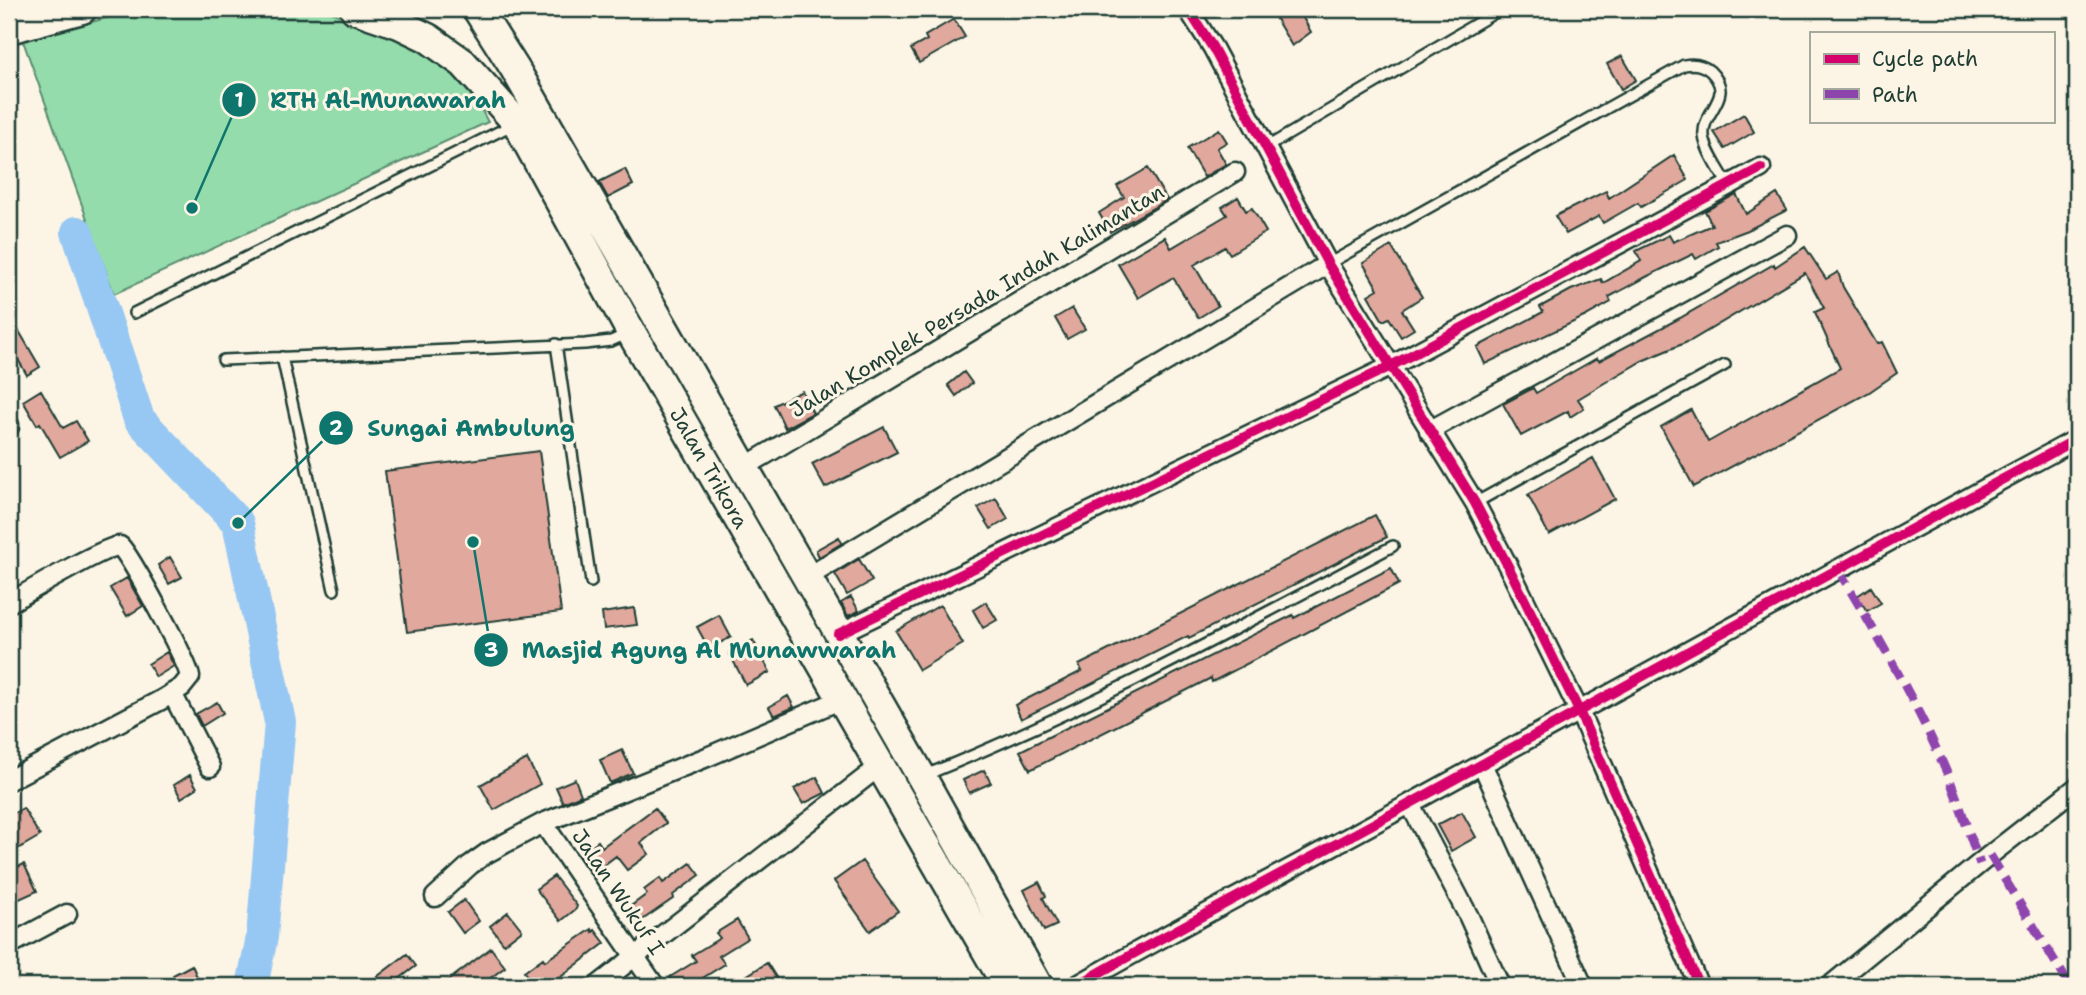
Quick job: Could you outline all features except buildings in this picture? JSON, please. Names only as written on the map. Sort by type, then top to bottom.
[{"type":"main road","points":[[9,29],[82,9]]},
{"type":"main road","name":"Jalan Trikora","points":[[355,9],[399,24],[428,38],[463,63],[517,122],[631,332],[880,766],[999,945],[1038,986]]},
{"type":"main road","name":"Jalan Trikora","points":[[477,9],[515,69],[922,776],[999,945],[1007,986]]},
{"type":"main road","points":[[631,332],[658,319]]},
{"type":"street","points":[[1188,9],[1213,48],[1328,264],[1475,503],[1509,568],[1579,711],[1699,986]]},
{"type":"street","points":[[838,634],[1389,367],[1761,168]]},
{"type":"street","name":"Jalan Komplek Persada Indah Kalimantan","points":[[743,468],[1235,172]]},
{"type":"street","points":[[1429,431],[1787,235]]},
{"type":"street","points":[[806,578],[1328,264]]},
{"type":"street","points":[[1076,986],[2077,439]]},
{"type":"street","points":[[9,603],[91,557],[115,545],[120,546],[188,668],[190,677],[172,693],[9,780]]},
{"type":"street","points":[[172,693],[209,767]]},
{"type":"street","points":[[435,897],[486,853],[543,823],[842,699]]},
{"type":"street","points":[[1482,764],[1583,986]]},
{"type":"street","points":[[597,986],[880,766]]},
{"type":"street","points":[[1830,986],[2077,787]]},
{"type":"street","points":[[1410,804],[1469,918],[1500,986]]},
{"type":"street","name":"Jalan Wukuf I","points":[[543,823],[655,986]]},
{"type":"street","points":[[9,945],[67,914]]},
{"type":"lane","points":[[1267,147],[1501,9]]},
{"type":"lane","points":[[1328,264],[1684,65],[1693,63],[1708,69],[1720,89],[1720,99],[1705,125],[1704,135],[1728,185]]},
{"type":"lane","points":[[134,313],[517,122]]},
{"type":"lane","points":[[223,360],[585,344],[611,341],[631,332]]},
{"type":"lane","points":[[556,344],[591,582]]},
{"type":"lane","points":[[282,357],[334,590]]},
{"type":"lane","points":[[1475,503],[1725,365]]},
{"type":"lane","points":[[922,776],[991,749],[1122,686],[1393,546]]},
{"type":"green space","points":[[137,9],[324,9],[397,35],[439,60],[470,89],[488,122],[114,294],[22,38]]},
{"type":"waterway","points":[[77,232],[139,419],[238,523],[280,722],[262,937],[252,986]]},
{"type":"marked path","points":[[1837,568],[1881,643],[1935,746],[1980,864]]},
{"type":"marked path","points":[[1990,855],[2070,986]]},
{"type":"cycle path","points":[[1188,9],[1213,48],[1328,264],[1475,503],[1509,568],[1579,711],[1699,986]]},
{"type":"cycle path","points":[[838,634],[1389,367],[1761,168]]},
{"type":"cycle path","points":[[1076,986],[2077,439]]},
{"type":"place","name":"RTH Al-Munawarah","points":[[192,208]]},
{"type":"place","name":"Sungai Ambulung","points":[[238,523]]},
{"type":"place","name":"Masjid Agung Al Munawwarah","points":[[473,542]]}]
